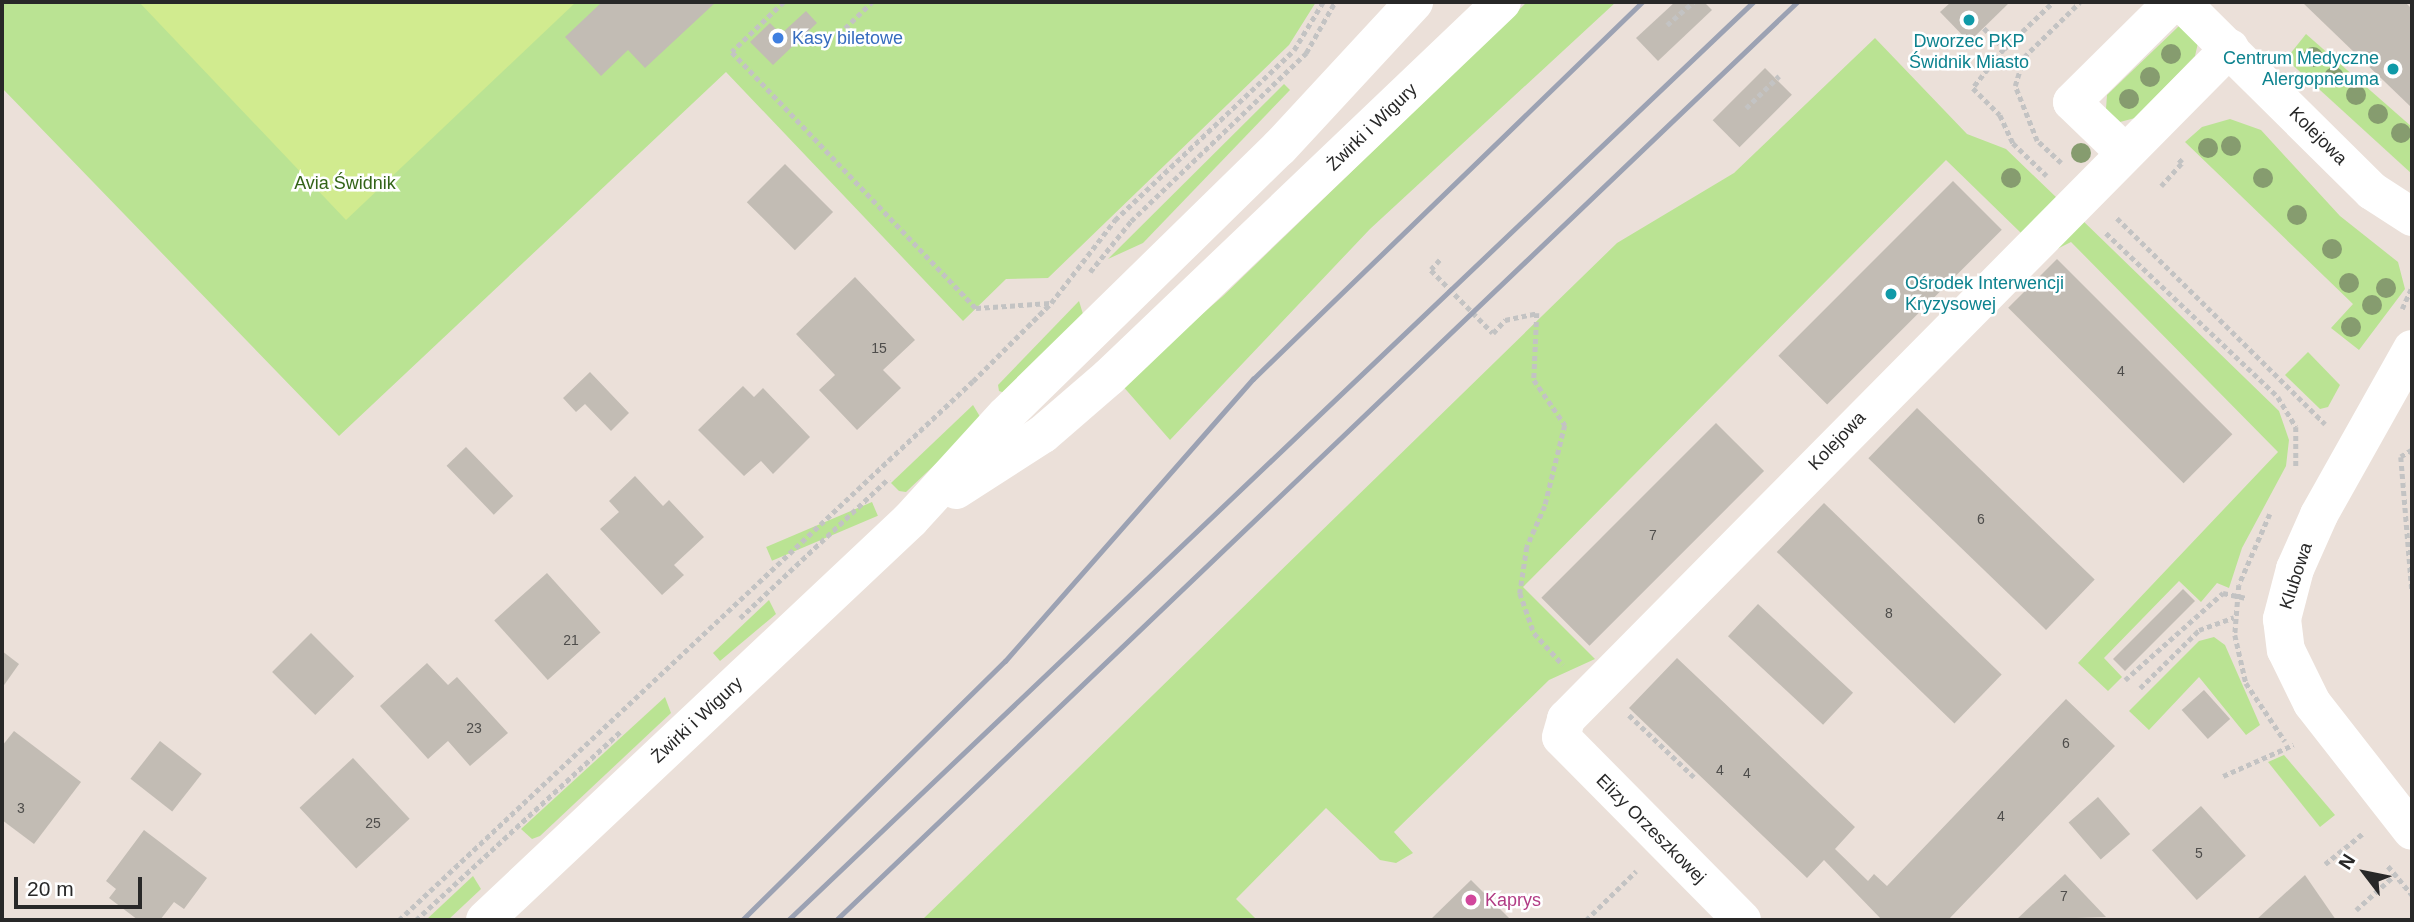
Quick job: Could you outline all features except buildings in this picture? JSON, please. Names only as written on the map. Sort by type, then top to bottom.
[{"type":"street","points":[[910,520],[1006,415],[1279,148],[1414,2]]},
{"type":"street","name":"Żwirki i Wigury","points":[[485,920],[910,520],[1043,434],[1242,252],[1502,2]]},
{"type":"street","points":[[2124,152],[2072,102],[2173,2]]},
{"type":"street","name":"Kolejowa","points":[[2181,2],[2372,191],[2412,217]]},
{"type":"street","name":"Kolejowa","points":[[1561,737],[1566,719],[1605,701],[2038,235],[2230,48]]},
{"type":"street","name":"Klubowa","points":[[2409,848],[2312,703],[2286,650],[2282,619],[2319,515],[2412,349]]},
{"type":"street","name":"Elizy Orzeszkowej","points":[[1561,737],[1742,920]]},
{"type":"path","points":[[784,2],[732,52],[976,309],[1051,303]]},
{"type":"path","points":[[845,28],[872,2]]},
{"type":"path","points":[[399,920],[1051,303],[1115,220],[1294,50],[1323,2]]},
{"type":"path","points":[[1082,284],[1131,221],[1306,53],[1335,2]]},
{"type":"path","points":[[1667,26],[1693,2]]},
{"type":"path","points":[[2038,2],[2045,9]]},
{"type":"path","points":[[2053,2],[2004,49],[1973,89],[2000,115],[2013,143],[2081,196],[2333,432]]},
{"type":"path","points":[[2080,2],[2024,57],[2015,86],[2037,141],[2081,196],[2278,397],[2296,427],[2292,474]]},
{"type":"path","points":[[1983,28],[2004,49]]},
{"type":"path","points":[[1746,108],[1779,76]]},
{"type":"path","points":[[2161,186],[2182,163],[2174,148]]},
{"type":"path","points":[[1440,260],[1431,270],[1493,333],[1505,320],[1537,313],[1534,380],[1564,425],[1549,495],[1527,547],[1520,593],[1534,633],[1605,701],[1694,777]]},
{"type":"path","points":[[2412,450],[2402,457],[2412,591]]},
{"type":"path","points":[[737,622],[897,470]]},
{"type":"path","points":[[2277,503],[2251,551],[2237,596],[2234,617],[2246,683],[2298,757]]},
{"type":"path","points":[[2251,608],[2254,589]]},
{"type":"path","points":[[2125,680],[2194,612],[2223,593],[2252,599]]},
{"type":"path","points":[[2140,688],[2199,630],[2234,617]]},
{"type":"path","points":[[416,920],[630,722]]},
{"type":"path","points":[[2223,776],[2290,747],[2302,739]]},
{"type":"path","points":[[2356,827],[2370,844]]},
{"type":"path","points":[[2325,864],[2367,829]]},
{"type":"path","points":[[1586,920],[1664,844]]},
{"type":"path","points":[[2356,910],[2395,874],[2409,848]]},
{"type":"path","points":[[2379,854],[2412,895]]},
{"type":"green space","name":"Avia Świdnik","points":[[2,2],[1316,2],[1289,45],[1048,278],[1006,279],[963,321],[726,72],[339,436],[2,88]]},
{"type":"green space","points":[[139,2],[576,2],[346,220]]},
{"type":"green space","points":[[1527,2],[1616,2],[1370,229],[1170,440],[1121,384],[1223,296]]},
{"type":"green space","points":[[2179,26],[2198,43],[2195,56],[2135,118],[2120,122],[2106,109],[2107,95]]},
{"type":"green space","points":[[2306,34],[2412,127],[2412,174],[2286,59]]},
{"type":"green space","points":[[1875,38],[1967,134],[2006,149],[2057,198],[2021,233],[1946,160],[1523,587],[1595,659],[1549,680],[1394,832],[1413,853],[1396,863],[1380,860],[1326,808],[1236,899],[1257,920],[922,920],[1617,243],[1734,173]]},
{"type":"green space","points":[[1284,84],[1290,90],[1143,243],[1108,259]]},
{"type":"green space","points":[[2230,119],[2261,130],[2340,216],[2398,262],[2405,289],[2359,350],[2331,328],[2353,304],[2185,142],[2202,127]]},
{"type":"green space","points":[[2079,217],[2279,411],[2289,440],[2286,466],[2242,548],[2229,588],[2217,583],[2201,602],[2179,581],[2104,658],[2122,677],[2108,691],[2078,663],[2278,452],[2071,242],[2053,251]]},
{"type":"green space","points":[[1079,301],[1083,314],[1008,394],[999,391],[998,385]]},
{"type":"green space","points":[[2308,352],[2340,385],[2328,407],[2320,409],[2285,375]]},
{"type":"green space","points":[[973,405],[982,420],[906,492],[899,491],[891,483]]},
{"type":"green space","points":[[872,502],[878,516],[772,561],[766,547]]},
{"type":"green space","points":[[769,600],[776,614],[720,661],[713,653]]},
{"type":"green space","points":[[2214,637],[2225,645],[2260,725],[2246,735],[2199,677],[2149,730],[2129,711],[2199,641]]},
{"type":"green space","points":[[665,697],[671,713],[540,836],[532,839],[521,829]]},
{"type":"green space","points":[[2284,755],[2335,815],[2320,827],[2268,762]]},
{"type":"green space","points":[[473,876],[481,889],[448,920],[426,920]]},
{"type":"railway","points":[[742,920],[1005,661],[1253,379],[1642,2]]},
{"type":"railway","points":[[788,920],[1753,2]]},
{"type":"railway","points":[[836,920],[1797,2]]},
{"type":"place","name":"Dworzec PKP Świdnik Miasto","points":[[1969,20]]},
{"type":"place","name":"Kasy biletowe","points":[[778,38]]},
{"type":"place","name":"Centrum Medyczne Alergopneuma","points":[[2393,69]]},
{"type":"place","name":"Ośrodek Interwencji Kryzysowej","points":[[1891,294]]},
{"type":"place","name":"Kaprys","points":[[1471,900]]}]
